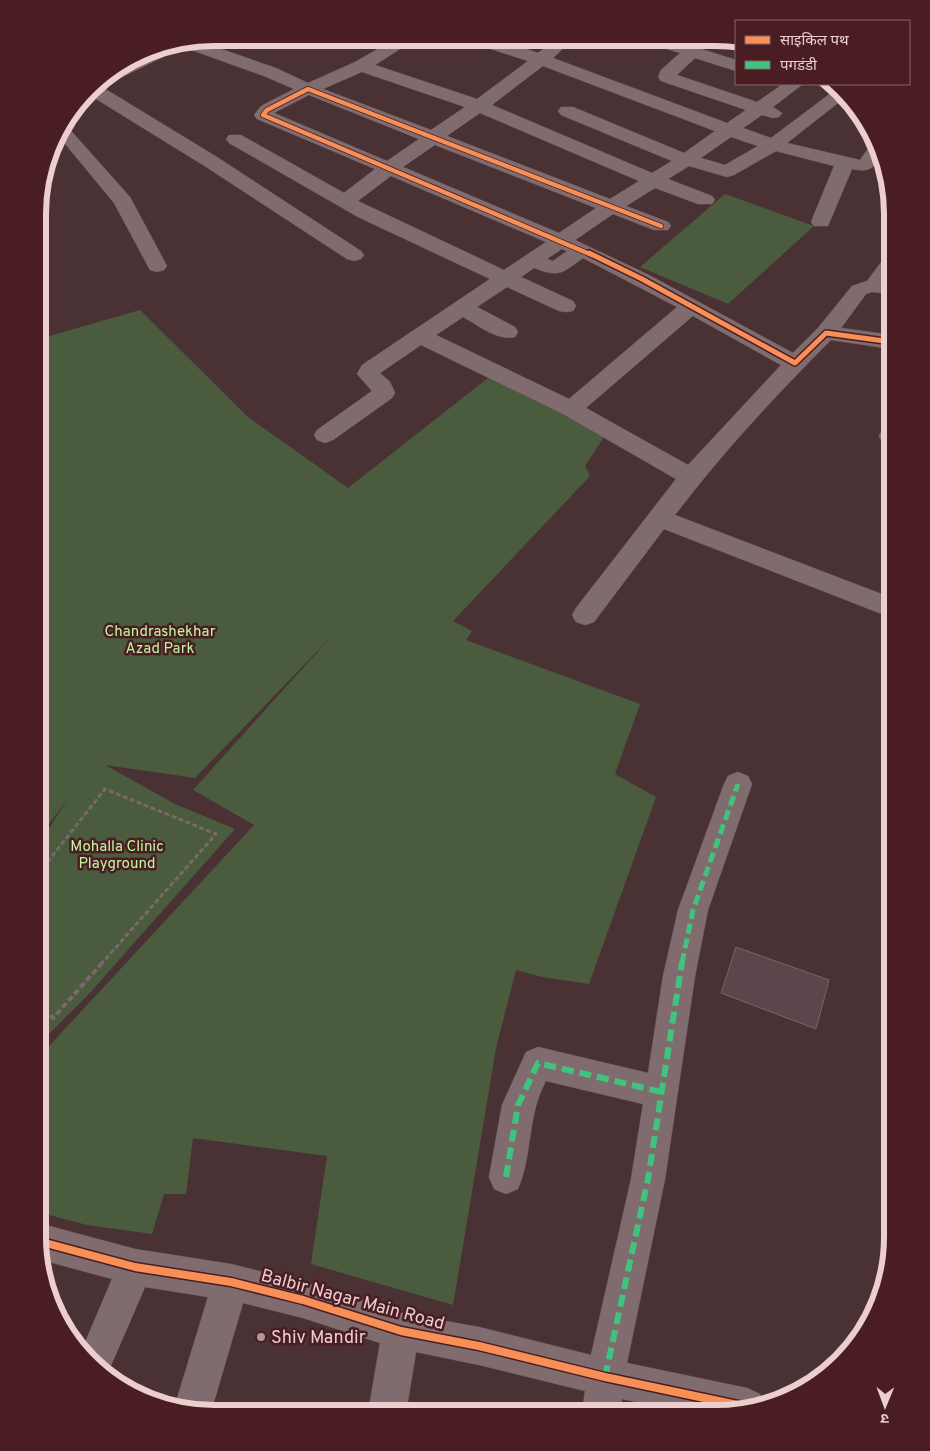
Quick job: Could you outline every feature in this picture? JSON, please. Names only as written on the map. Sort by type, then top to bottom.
[{"type":"street","points":[[501,46],[606,82],[773,145],[845,164],[865,166],[873,155]]},
{"type":"street","points":[[345,202],[388,168],[479,106],[557,46]]},
{"type":"street","points":[[677,46],[735,66]]},
{"type":"street","points":[[202,47],[270,72],[308,89],[402,109],[435,137],[609,208],[662,226]]},
{"type":"street","points":[[394,47],[361,66],[266,110],[263,115],[582,250],[691,306],[795,363]]},
{"type":"street","points":[[693,51],[666,74],[667,77],[803,122]]},
{"type":"street","points":[[361,66],[432,88],[479,106],[652,180],[704,200]]},
{"type":"street","points":[[538,131],[606,82]]},
{"type":"street","points":[[402,109],[432,88]]},
{"type":"street","points":[[325,435],[384,393],[382,387],[368,372],[461,307],[761,109],[815,91]]},
{"type":"street","points":[[567,111],[686,160],[727,172],[773,145],[803,122],[815,91]]},
{"type":"street","points":[[98,93],[210,161],[354,256]]},
{"type":"street","points":[[67,135],[123,201],[158,266]]},
{"type":"street","points":[[235,139],[345,202],[404,232],[566,306]]},
{"type":"street","points":[[821,222],[845,164]]},
{"type":"street","points":[[532,260],[556,269],[582,250]]},
{"type":"street","points":[[586,615],[691,477],[795,363],[826,333],[860,290],[883,287]]},
{"type":"street","points":[[571,409],[691,306]]},
{"type":"street","points":[[461,307],[507,332]]},
{"type":"street","points":[[826,333],[884,341]]},
{"type":"street","points":[[420,336],[571,409],[691,477]]},
{"type":"street","points":[[659,518],[783,564],[884,605]]},
{"type":"street","points":[[602,1405],[605,1377],[648,1179],[679,976],[693,910],[738,784]]},
{"type":"street","points":[[506,1178],[515,1110],[524,1085],[538,1063],[662,1092]]},
{"type":"street","name":"Balbir Nagar Main Road","points":[[47,1243],[134,1267],[231,1282],[302,1300],[401,1331],[479,1346],[605,1377],[730,1404]]},
{"type":"street","points":[[98,1358],[134,1267]]},
{"type":"street","points":[[195,1403],[231,1282]]},
{"type":"street","points":[[388,1405],[401,1331]]},
{"type":"path","points":[[46,864],[105,789],[216,834],[53,1018],[46,1011]]},
{"type":"green space","points":[[725,194],[814,226],[728,304],[640,267]]},
{"type":"green space","points":[[140,310],[248,417],[348,488],[493,374],[604,437],[585,466],[590,476],[453,621],[472,631],[466,640],[640,704],[615,774],[656,797],[589,984],[542,977],[516,970],[496,1048],[453,1305],[311,1264],[327,1156],[193,1138],[186,1194],[164,1194],[152,1234],[87,1225],[46,1214],[46,1049],[254,825],[193,790],[331,637],[195,778],[105,765],[175,804],[235,829],[88,995],[46,1037],[46,833],[68,799],[46,828],[46,337]]},
{"type":"building","points":[[736,947],[829,980],[816,1029],[721,993]]},
{"type":"marked path","points":[[605,1377],[648,1179],[679,976],[693,910],[738,784]]},
{"type":"marked path","points":[[506,1177],[512,1131],[518,1105],[523,1091],[538,1063],[662,1092]]},
{"type":"cycle path","points":[[661,226],[308,89],[267,110],[263,115],[582,250],[642,279],[795,363],[826,333],[884,341]]},
{"type":"cycle path","points":[[47,1243],[135,1267],[231,1282],[303,1300],[401,1331],[479,1346],[605,1377],[731,1404]]},
{"type":"place","name":"Shiv Mandir","points":[[261,1337]]},
{"type":"park label","name":"Chandrashekhar Azad Park","points":[[160,640]]},
{"type":"park label","name":"Mohalla Clinic Playground","points":[[117,854]]}]
